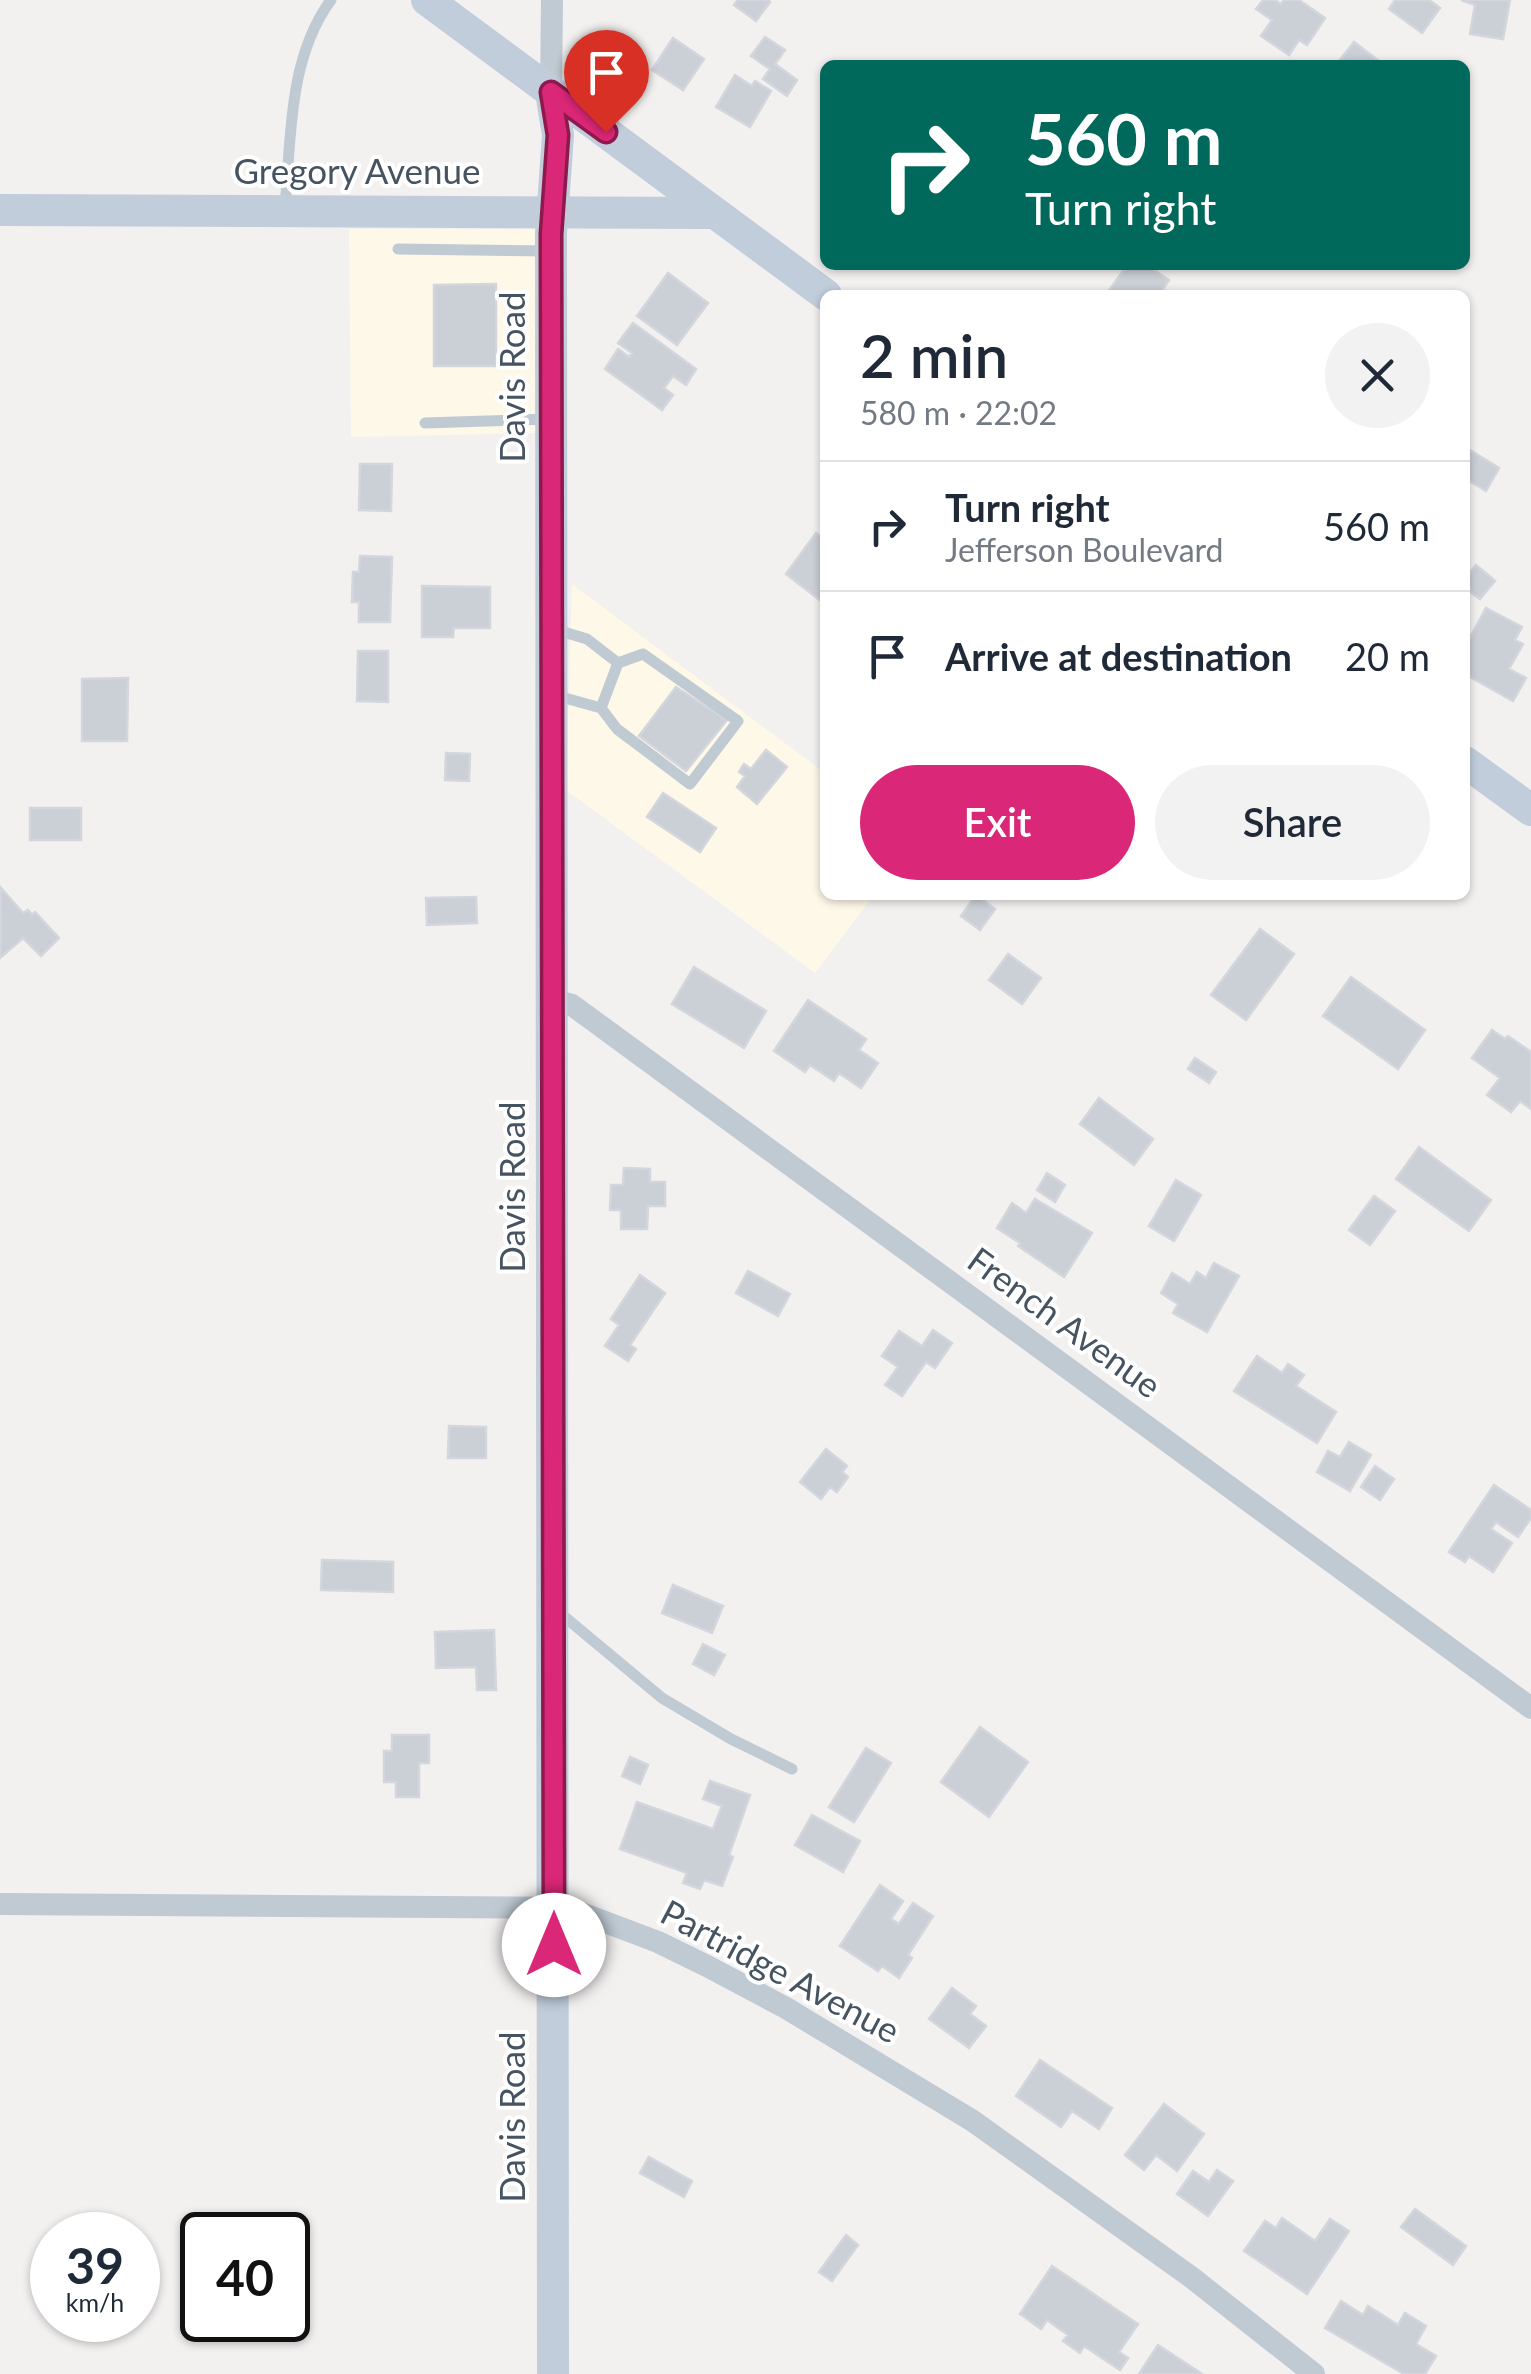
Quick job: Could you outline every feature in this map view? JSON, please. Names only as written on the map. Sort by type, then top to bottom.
[{"type":"street","points":[[427,0],[820,291]]},
{"type":"street","name":"Davis Road","points":[[552,0],[551,92],[558,135],[551,214],[553,2374]]},
{"type":"street","name":"Gregory Avenue","points":[[0,210],[714,213]]},
{"type":"street","points":[[1470,766],[1531,810]]},
{"type":"street","name":"French Avenue","points":[[553,1000],[572,1005],[1531,1708]]},
{"type":"street","name":"Partridge Avenue","points":[[0,1904],[568,1908],[658,1942],[708,1966],[786,2008],[956,2111],[1191,2277],[1314,2374]]},
{"type":"lane","points":[[285,212],[291,124],[302,61],[331,0]]},
{"type":"lane","points":[[398,249],[553,250]]},
{"type":"lane","points":[[424,423],[553,419]]},
{"type":"lane","points":[[553,628],[587,639],[618,664]]},
{"type":"lane","points":[[553,695],[601,708],[617,729],[690,784],[738,720],[643,654],[618,664],[601,708]]},
{"type":"lane","points":[[554,1606],[662,1698],[731,1740],[792,1769]]},
{"type":"shaded area","points":[[349,229],[539,229],[542,433],[351,437]]},
{"type":"shaded area","points":[[572,584],[820,769],[820,900],[870,900],[815,973],[566,790]]},
{"type":"building","points":[[738,0],[770,2],[756,21],[734,5]]},
{"type":"building","points":[[1263,0],[1281,4],[1284,0],[1299,0],[1325,18],[1307,45],[1299,40],[1289,55],[1261,36],[1272,20],[1256,9]]},
{"type":"building","points":[[1395,0],[1429,0],[1440,8],[1422,33],[1389,9]]},
{"type":"building","points":[[1461,0],[1510,0],[1503,39],[1470,34],[1475,5]]},
{"type":"building","points":[[765,37],[785,50],[775,64],[797,80],[787,96],[763,79],[770,69],[751,56]]},
{"type":"building","points":[[673,38],[704,59],[683,90],[652,70]]},
{"type":"building","points":[[1354,42],[1377,60],[1340,60]]},
{"type":"building","points":[[735,75],[752,86],[755,81],[771,91],[750,127],[716,107]]},
{"type":"building","points":[[1124,270],[1154,270],[1169,280],[1162,290],[1110,290]]},
{"type":"building","points":[[668,273],[708,303],[677,345],[637,316]]},
{"type":"building","points":[[496,284],[496,366],[434,366],[434,285]]},
{"type":"building","points":[[633,323],[696,369],[686,385],[673,376],[664,388],[673,395],[662,410],[605,369],[618,349],[629,357],[632,353],[618,343]]},
{"type":"building","points":[[1470,450],[1499,468],[1486,491],[1470,481]]},
{"type":"building","points":[[360,464],[392,464],[391,511],[359,510]]},
{"type":"building","points":[[816,533],[820,536],[820,600],[786,574]]},
{"type":"building","points":[[360,556],[392,557],[390,622],[359,622],[359,602],[352,602],[353,572],[359,572]]},
{"type":"building","points":[[1476,565],[1495,581],[1480,599],[1470,592],[1470,573]]},
{"type":"building","points":[[422,586],[490,587],[490,628],[454,628],[453,637],[422,637]]},
{"type":"building","points":[[1486,608],[1522,627],[1515,640],[1523,644],[1509,669],[1526,678],[1513,701],[1470,677],[1470,638]]},
{"type":"building","points":[[358,651],[388,651],[388,702],[357,701]]},
{"type":"building","points":[[128,678],[127,741],[82,741],[82,679]]},
{"type":"building","points":[[676,687],[727,720],[686,771],[639,736]]},
{"type":"building","points":[[766,750],[787,767],[757,804],[737,787],[745,776],[739,772],[744,764],[751,769]]},
{"type":"building","points":[[446,753],[470,754],[469,781],[445,780]]},
{"type":"building","points":[[663,793],[716,828],[700,852],[647,817]]},
{"type":"building","points":[[30,808],[81,808],[81,840],[30,840]]},
{"type":"building","points":[[1,888],[23,913],[35,912],[59,938],[41,956],[23,938],[0,958]]},
{"type":"building","points":[[476,897],[477,923],[427,925],[426,898]]},
{"type":"building","points":[[972,900],[983,900],[995,909],[980,930],[961,916]]},
{"type":"building","points":[[1260,929],[1294,954],[1246,1020],[1211,995]]},
{"type":"building","points":[[1008,954],[1041,978],[1022,1004],[989,980]]},
{"type":"building","points":[[694,967],[766,1011],[744,1048],[672,1004]]},
{"type":"building","points":[[1351,977],[1425,1030],[1398,1069],[1323,1016]]},
{"type":"building","points":[[808,1000],[866,1039],[859,1050],[878,1063],[861,1088],[839,1073],[834,1081],[810,1065],[805,1072],[774,1051]]},
{"type":"building","points":[[1492,1030],[1531,1052],[1531,1109],[1520,1101],[1511,1112],[1487,1095],[1500,1078],[1472,1058]]},
{"type":"building","points":[[1195,1058],[1216,1072],[1209,1083],[1188,1069]]},
{"type":"building","points":[[1099,1098],[1153,1139],[1134,1165],[1080,1124]]},
{"type":"building","points":[[1419,1147],[1491,1200],[1469,1231],[1396,1179]]},
{"type":"building","points":[[624,1168],[650,1169],[650,1182],[665,1182],[665,1206],[648,1206],[647,1229],[621,1229],[621,1210],[610,1210],[611,1185],[623,1185]]},
{"type":"building","points":[[1047,1173],[1065,1185],[1055,1202],[1037,1190]]},
{"type":"building","points":[[1176,1180],[1201,1195],[1174,1241],[1149,1226]]},
{"type":"building","points":[[1374,1196],[1395,1211],[1370,1245],[1349,1230]]},
{"type":"building","points":[[1035,1199],[1092,1233],[1064,1277],[997,1228],[1012,1203],[1026,1213]]},
{"type":"building","points":[[1214,1263],[1239,1276],[1207,1332],[1173,1313],[1178,1304],[1161,1293],[1172,1273],[1190,1284],[1197,1272],[1206,1278]]},
{"type":"building","points":[[748,1271],[790,1294],[778,1316],[736,1293]]},
{"type":"building","points":[[640,1275],[665,1293],[630,1345],[636,1349],[628,1361],[605,1346],[619,1325],[611,1319]]},
{"type":"building","points":[[933,1330],[952,1343],[935,1368],[926,1362],[902,1396],[885,1385],[898,1367],[882,1356],[899,1331],[922,1346]]},
{"type":"building","points":[[1257,1356],[1282,1373],[1288,1364],[1304,1375],[1296,1386],[1336,1412],[1317,1443],[1234,1391]]},
{"type":"building","points":[[449,1426],[486,1427],[486,1458],[448,1458]]},
{"type":"building","points":[[1349,1442],[1371,1455],[1350,1491],[1317,1472],[1328,1451],[1340,1457]]},
{"type":"building","points":[[826,1449],[847,1466],[842,1472],[848,1477],[837,1492],[830,1487],[821,1499],[800,1482]]},
{"type":"building","points":[[1375,1466],[1394,1479],[1380,1500],[1361,1487]]},
{"type":"building","points":[[1494,1485],[1531,1510],[1531,1518],[1518,1537],[1496,1522],[1491,1529],[1512,1543],[1493,1572],[1469,1556],[1465,1562],[1449,1552]]},
{"type":"building","points":[[322,1560],[393,1562],[393,1592],[321,1590]]},
{"type":"building","points":[[673,1585],[723,1606],[712,1633],[662,1613]]},
{"type":"building","points":[[494,1630],[496,1690],[477,1690],[476,1667],[436,1668],[435,1632]]},
{"type":"building","points":[[703,1644],[725,1655],[714,1675],[693,1664]]},
{"type":"building","points":[[980,1727],[1028,1762],[989,1817],[941,1782]]},
{"type":"building","points":[[392,1735],[429,1735],[429,1763],[419,1763],[419,1797],[396,1797],[396,1782],[384,1782],[384,1751],[392,1751]]},
{"type":"building","points":[[866,1748],[891,1763],[854,1822],[829,1807]]},
{"type":"building","points":[[630,1757],[648,1765],[640,1784],[622,1776]]},
{"type":"building","points":[[710,1781],[750,1795],[722,1886],[704,1880],[700,1889],[683,1883],[687,1873],[620,1849],[637,1802],[713,1829],[722,1806],[703,1799]]},
{"type":"building","points":[[812,1815],[860,1841],[843,1872],[795,1845]]},
{"type":"building","points":[[880,1885],[903,1901],[891,1919],[899,1924],[913,1903],[933,1916],[908,1955],[912,1958],[899,1978],[882,1966],[878,1971],[840,1946]]},
{"type":"building","points":[[952,1988],[976,2006],[970,2014],[986,2026],[969,2048],[929,2019]]},
{"type":"building","points":[[1040,2060],[1112,2108],[1099,2129],[1072,2111],[1061,2127],[1016,2096]]},
{"type":"building","points":[[1164,2104],[1204,2134],[1177,2171],[1156,2155],[1144,2170],[1125,2155]]},
{"type":"building","points":[[649,2157],[692,2181],[684,2197],[640,2173]]},
{"type":"building","points":[[1217,2170],[1233,2181],[1208,2216],[1177,2194],[1193,2171],[1209,2182]]},
{"type":"building","points":[[1415,2209],[1466,2246],[1453,2265],[1401,2227]]},
{"type":"building","points":[[1282,2218],[1315,2241],[1330,2219],[1349,2231],[1307,2294],[1244,2251],[1265,2221],[1276,2228]]},
{"type":"building","points":[[846,2235],[858,2245],[832,2281],[819,2272]]},
{"type":"building","points":[[1052,2266],[1138,2324],[1119,2352],[1128,2358],[1120,2370],[1084,2346],[1080,2353],[1063,2341],[1068,2335],[1047,2320],[1041,2329],[1020,2314]]},
{"type":"building","points":[[1341,2301],[1363,2315],[1368,2306],[1398,2325],[1405,2313],[1426,2326],[1416,2344],[1436,2356],[1425,2374],[1404,2374],[1325,2328]]},
{"type":"building","points":[[1158,2345],[1202,2374],[1139,2374]]},
{"type":"route","points":[[554,1945],[551,214],[558,135],[551,92],[606,132]]}]
